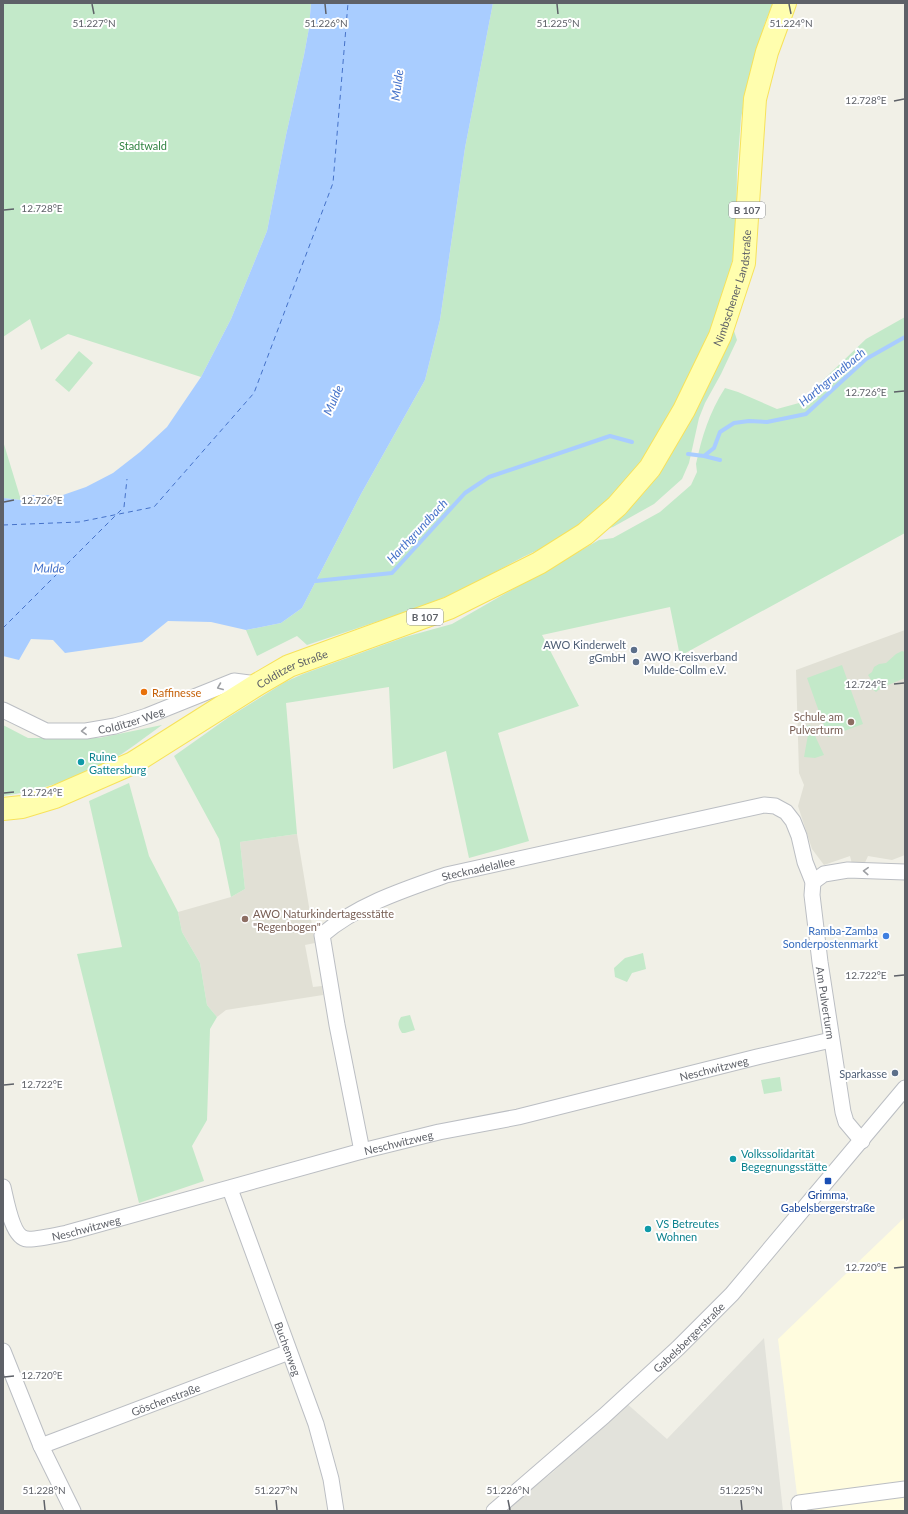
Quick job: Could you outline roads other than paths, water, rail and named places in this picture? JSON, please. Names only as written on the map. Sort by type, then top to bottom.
[{"type":"main road","name":"Nimbschener Landstraße","points":[[585,534],[618,506],[650,468],[684,410],[720,336],[744,262],[755,100],[766,52],[785,3]]},
{"type":"main road","name":"Colditzer Straße","points":[[3,809],[22,806],[55,797],[133,763],[289,666],[449,608],[539,563],[585,534]]},
{"type":"street","name":"Colditzer Weg","points":[[3,710],[46,731],[62,730],[86,732],[115,726],[147,716],[234,681],[258,684]]},
{"type":"street","name":"Stecknadelallee","points":[[362,1151],[337,1025],[322,935],[335,924],[364,908],[406,889],[446,875],[764,805],[775,806],[786,812],[792,821],[799,836],[805,862],[813,882]]},
{"type":"street","points":[[813,882],[824,874],[848,870],[905,872]]},
{"type":"street","name":"Am Pulverturm","points":[[813,882],[812,895],[831,1040],[843,1112],[846,1122],[862,1141]]},
{"type":"street","name":"Neschwitzweg","points":[[3,1187],[14,1229],[19,1236],[26,1239],[67,1233],[230,1189],[362,1151],[439,1132],[518,1117],[831,1040]]},
{"type":"street","name":"Gabelsbergerstraße","points":[[494,1511],[604,1416],[704,1323],[738,1288],[905,1088]]},
{"type":"street","name":"Buchenweg","points":[[230,1189],[316,1424],[331,1479],[336,1511]]},
{"type":"street","points":[[3,1351],[42,1446],[73,1511]]},
{"type":"street","name":"Göschenstraße","points":[[42,1446],[289,1352]]},
{"type":"street","points":[[800,1511],[799,1503],[905,1489]]},
{"type":"water","name":"Mulde","points":[[311,3],[493,3],[465,148],[440,320],[425,380],[361,494],[302,608],[281,623],[246,630],[211,622],[168,621],[142,642],[65,653],[53,640],[31,639],[19,660],[3,656],[3,498],[21,500],[29,495],[63,495],[86,487],[113,473],[140,452],[167,427],[201,377],[231,319],[267,231],[304,55],[309,28]]},
{"type":"waterway","name":"Harthgrundbach","points":[[688,454],[704,456],[714,448],[720,432],[734,423],[749,421],[767,422],[806,414],[866,359],[905,337]]},
{"type":"waterway","name":"Harthgrundbach","points":[[311,580],[316,581],[392,573],[465,493],[489,477],[610,436],[632,442]]},
{"type":"waterway","points":[[704,456],[720,460]]},
{"type":"place","name":"AWO Kinderwelt gGmbH","points":[[634,650]]},
{"type":"place","name":"AWO Kreisverband Mulde-Collm e.V.","points":[[636,662]]},
{"type":"place","name":"Raffinesse","points":[[144,692]]},
{"type":"place","name":"Schule am Pulverturm","points":[[851,722]]},
{"type":"place","name":"Ruine Gattersburg","points":[[81,762]]},
{"type":"place","name":"AWO Naturkindertagesstätte \"Regenbogen\"","points":[[245,919]]},
{"type":"place","name":"Ramba-Zamba Sonderpostenmarkt","points":[[886,936]]},
{"type":"place","name":"Sparkasse","points":[[895,1073]]},
{"type":"place","name":"Volkssolidarität Begegnungsstätte","points":[[733,1159]]},
{"type":"place","name":"Grimma, Gabelsbergerstraße","points":[[828,1181]]},
{"type":"place","name":"VS Betreutes Wohnen","points":[[648,1229]]},
{"type":"park label","name":"Stadtwald","points":[[143,145]]}]
